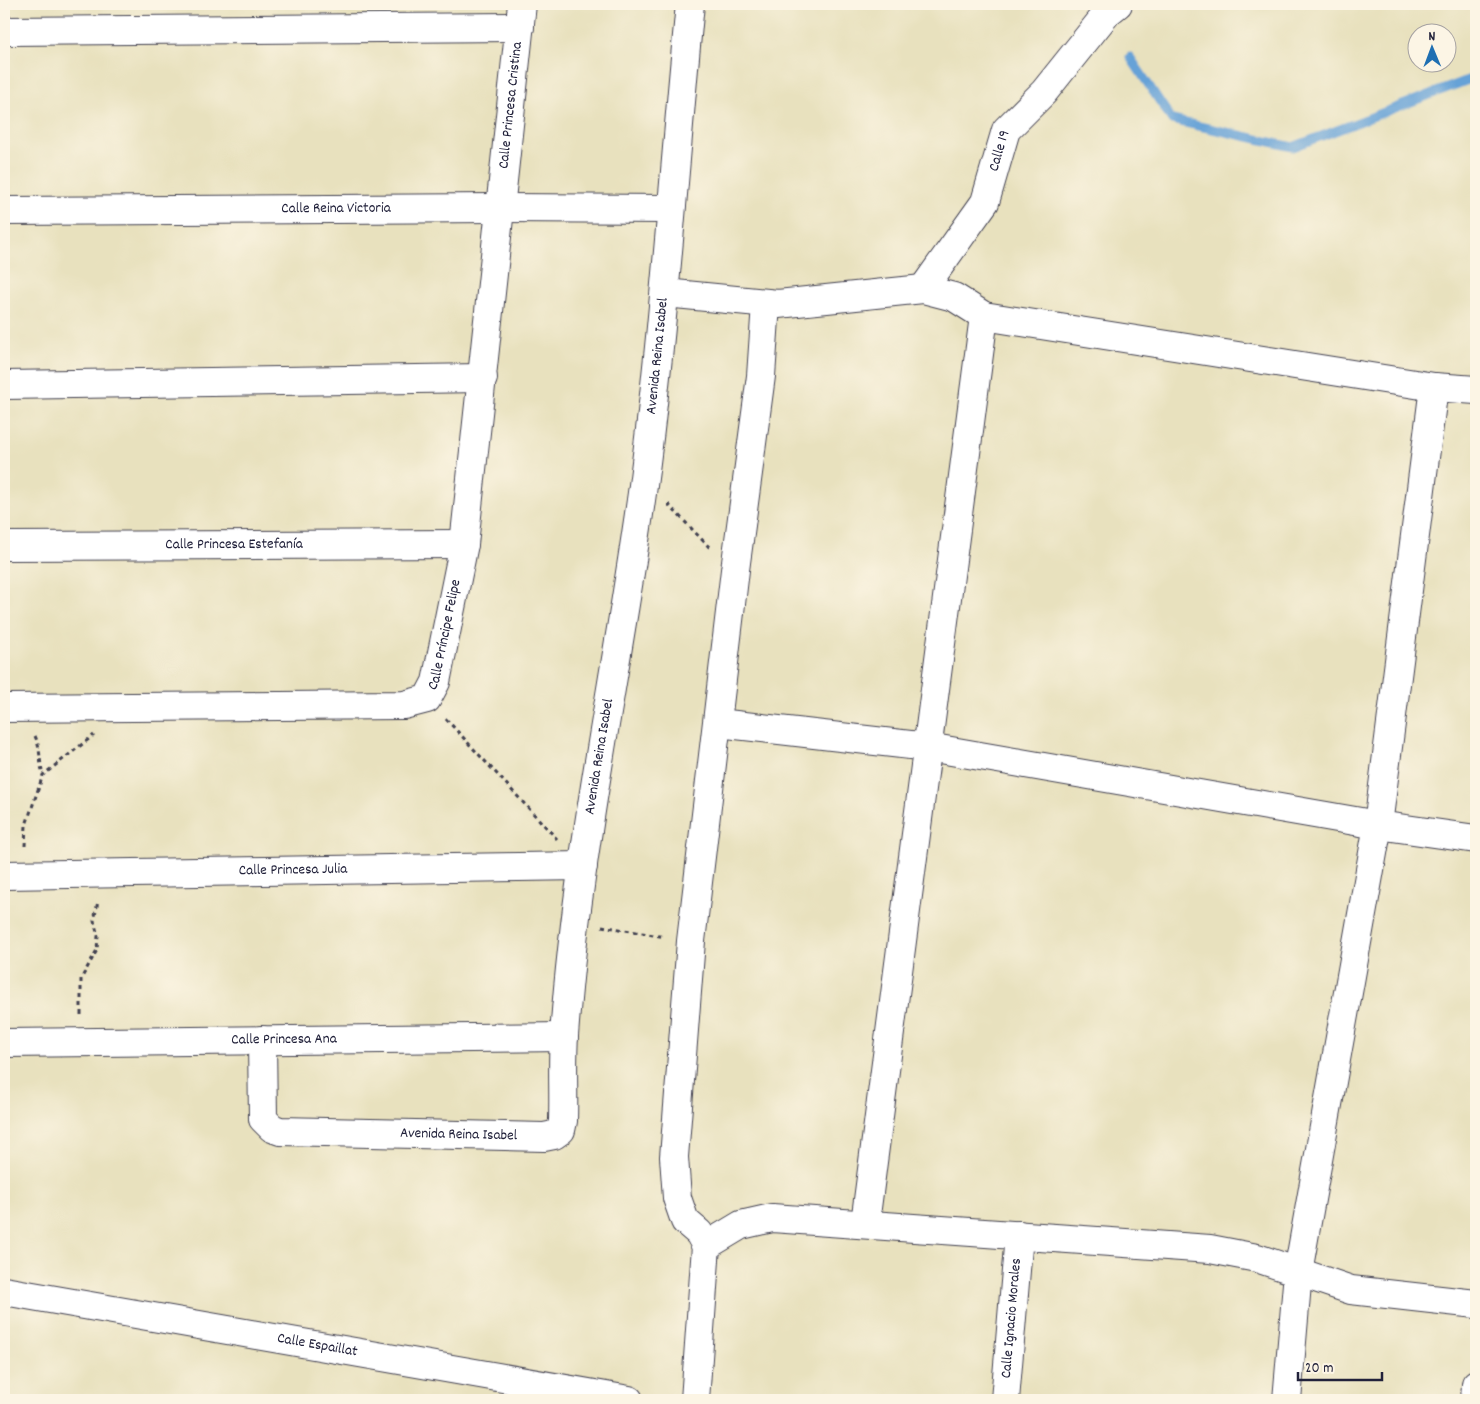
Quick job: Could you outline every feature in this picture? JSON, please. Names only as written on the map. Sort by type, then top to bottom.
[{"type":"street","name":"Avenida Reina Isabel","points":[[262,1040],[263,1119],[272,1128],[280,1131],[544,1137],[554,1135],[561,1130],[563,1121],[564,1037],[576,921],[642,494],[665,293],[670,209],[690,4]]},
{"type":"street","name":"Calle 19","points":[[923,289],[985,202],[1006,130],[1044,92],[1108,12],[1118,4]]},
{"type":"street","points":[[4,31],[521,15]]},
{"type":"street","name":"Calle Princesa Cristina","points":[[498,208],[521,15]]},
{"type":"street","name":"Calle Reina Victoria","points":[[4,211],[498,208],[670,209]]},
{"type":"street","name":"Calle Príncipe Felipe","points":[[13,708],[404,705],[427,699],[436,682],[464,544],[483,378],[498,208]]},
{"type":"street","points":[[665,293],[766,304],[808,302],[923,289],[954,297],[984,316],[1434,387],[1476,390]]},
{"type":"street","points":[[695,1400],[706,1246],[699,1233],[685,1221],[677,1198],[674,1157],[691,942],[735,570],[761,376],[766,304]]},
{"type":"street","points":[[865,1223],[984,316]]},
{"type":"street","points":[[4,386],[483,378]]},
{"type":"street","points":[[1287,1400],[1298,1272],[1378,825],[1434,387]]},
{"type":"street","name":"Calle Princesa Estefanía","points":[[4,546],[464,544]]},
{"type":"street","points":[[718,722],[928,746],[1378,825],[1476,839]]},
{"type":"street","name":"Calle Princesa Julia","points":[[14,874],[583,866]]},
{"type":"street","name":"Calle Princesa Ana","points":[[4,1043],[564,1037]]},
{"type":"street","points":[[706,1246],[741,1226],[772,1218],[865,1223],[1210,1249],[1257,1258],[1351,1290],[1476,1304]]},
{"type":"street","name":"Calle Ignacio Morales","points":[[1006,1400],[1019,1235]]},
{"type":"street","name":"Calle Espaillat","points":[[4,1291],[629,1400]]},
{"type":"street","points":[[1475,1400],[1476,1384]]},
{"type":"path","points":[[642,494],[671,506],[697,535],[735,570]]},
{"type":"path","points":[[427,699],[583,866]]},
{"type":"path","points":[[14,874],[26,825],[43,775],[101,730],[109,707]]},
{"type":"path","points":[[13,708],[41,749],[39,760],[43,775]]},
{"type":"path","points":[[81,1042],[81,979],[97,950],[98,936],[94,920],[100,874]]},
{"type":"path","points":[[576,921],[691,942]]},
{"type":"waterway","points":[[1130,57],[1172,120],[1293,147],[1476,77]]}]
